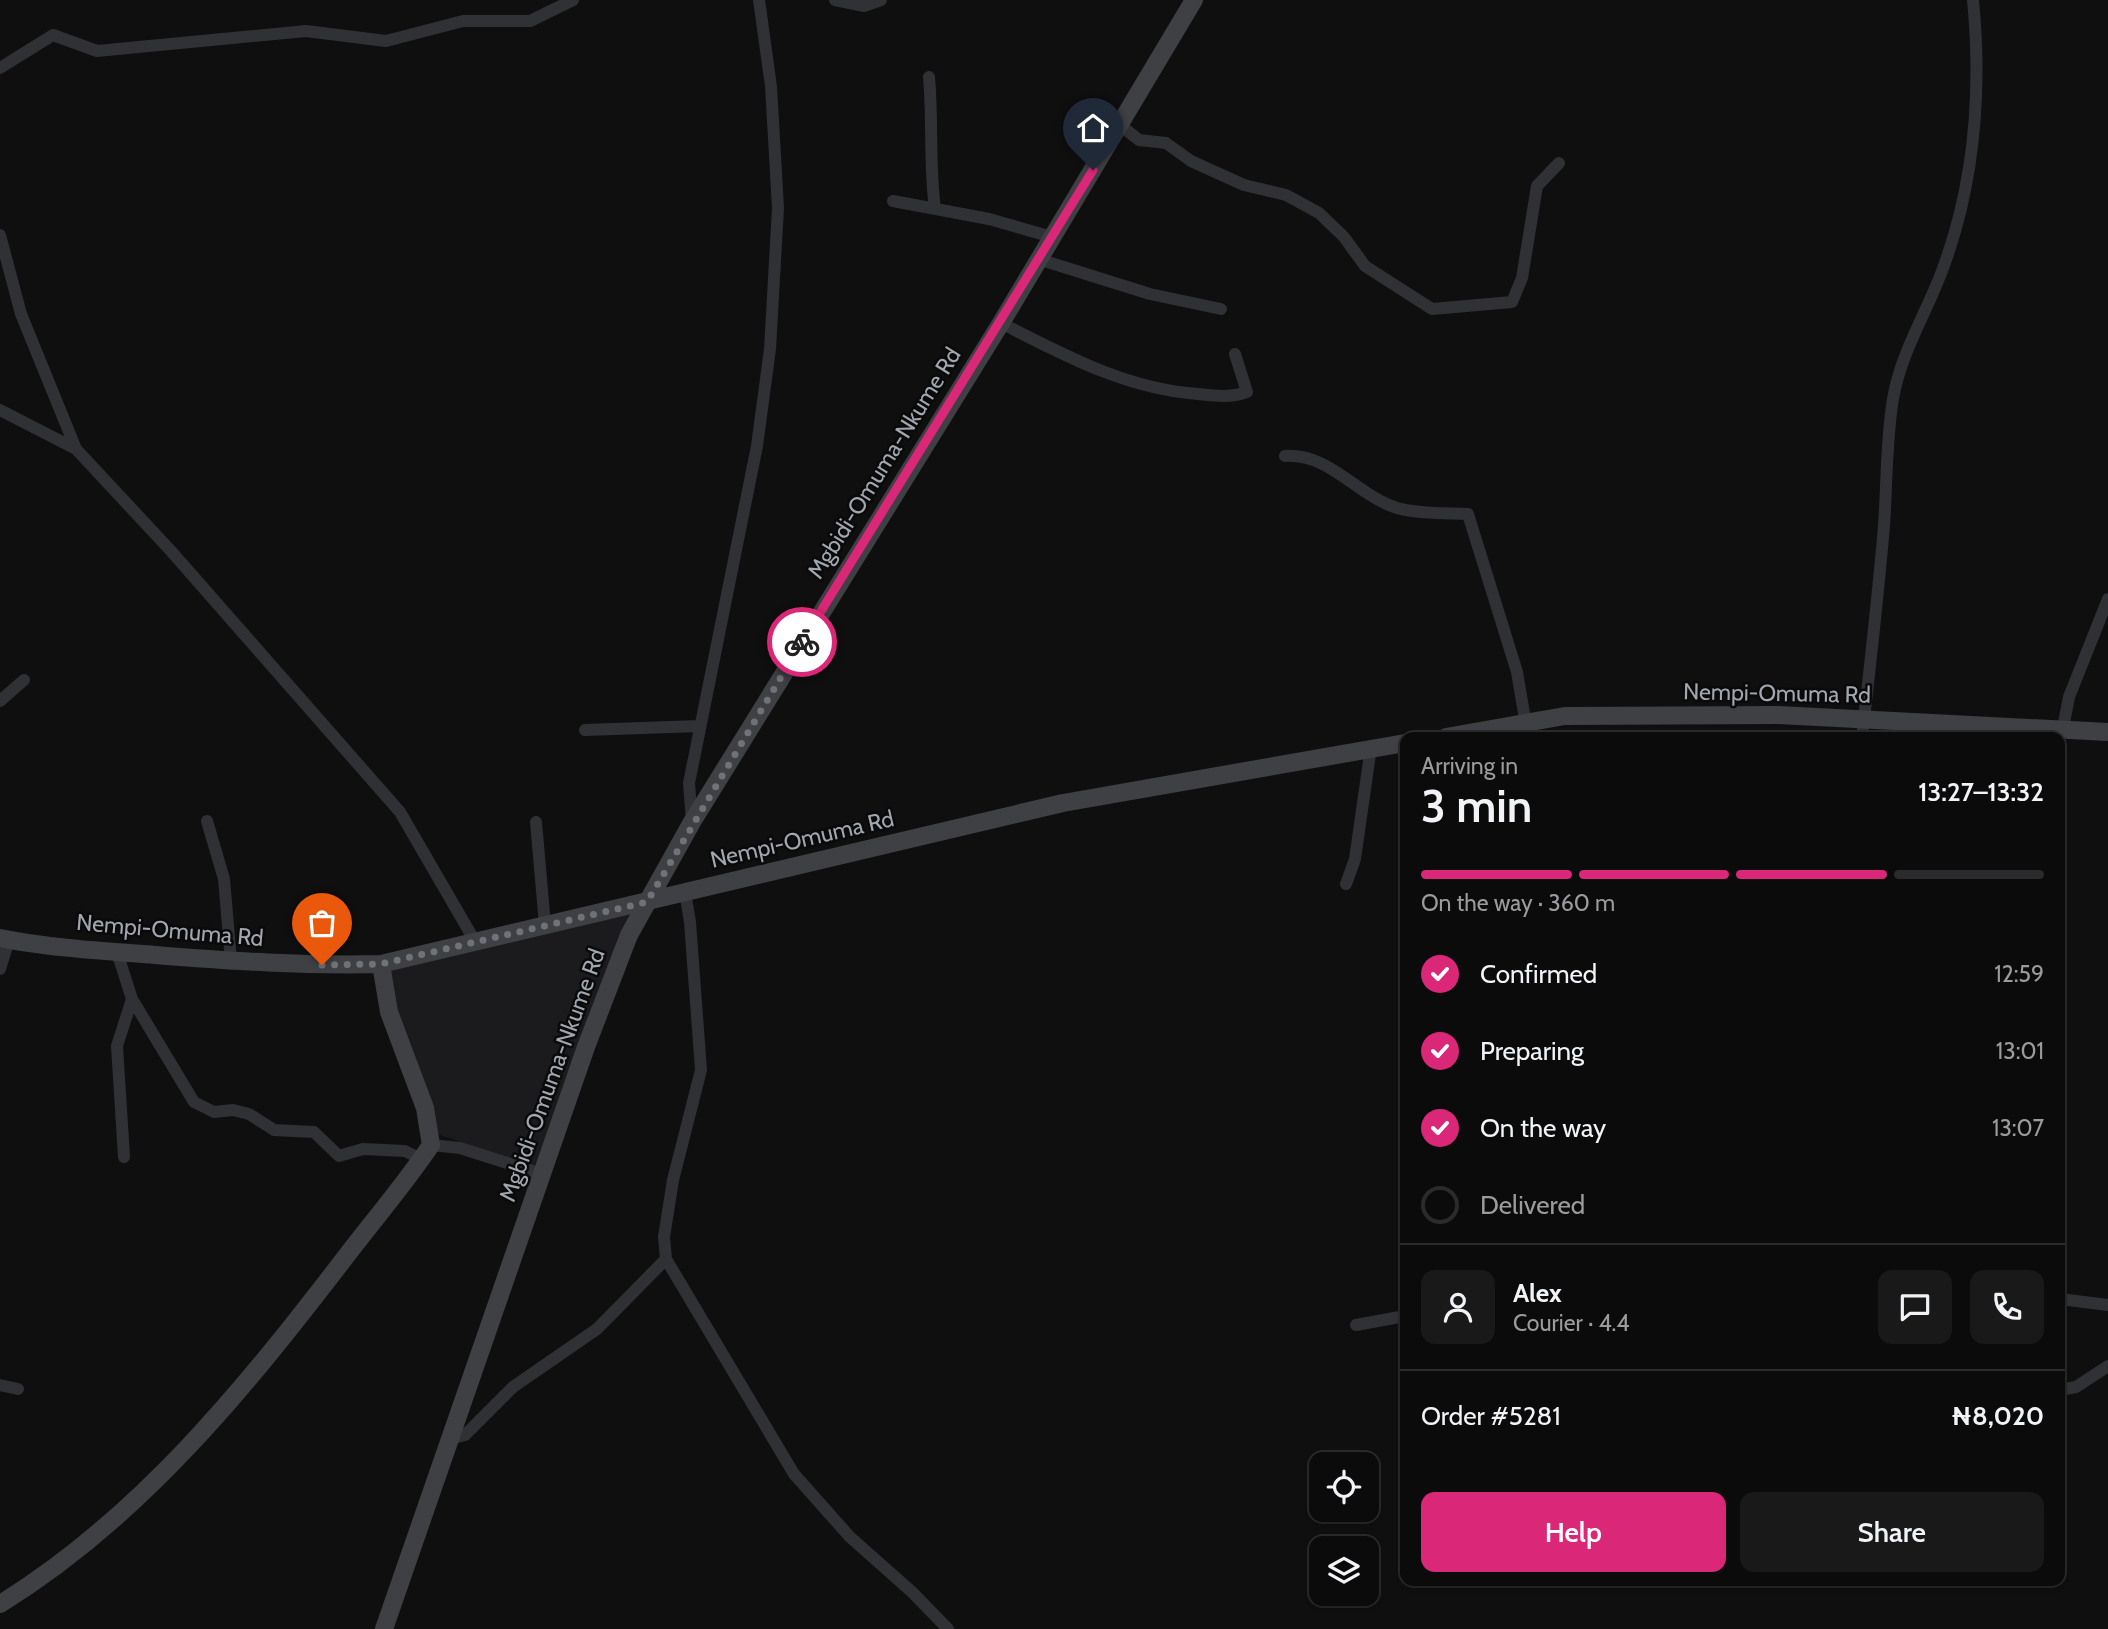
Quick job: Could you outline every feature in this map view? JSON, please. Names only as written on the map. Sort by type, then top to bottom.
[{"type":"street","points":[[0,68],[53,35],[97,51],[306,31],[386,41],[463,21],[530,21],[573,0]]},
{"type":"street","points":[[692,822],[689,783],[755,455],[771,336],[778,208],[771,86],[759,0]]},
{"type":"street","points":[[835,0],[864,6],[881,0]]},
{"type":"street","name":"Mgbidi-Omuma-Nkume Rd","points":[[384,1629],[609,984],[647,902],[692,822],[1001,323],[1195,0]]},
{"type":"street","points":[[1863,732],[1893,399],[1910,342],[1937,284],[1961,219],[1975,139],[1979,55],[1973,0]]},
{"type":"street","points":[[929,77],[932,109],[929,145],[935,209]]},
{"type":"street","points":[[1120,125],[1139,140],[1166,143],[1201,166],[1244,185],[1286,195],[1319,213],[1344,237],[1365,266],[1432,309],[1512,302],[1522,278],[1537,186],[1559,163]]},
{"type":"street","points":[[892,201],[989,219],[1052,237]]},
{"type":"street","points":[[0,235],[21,314],[76,449]]},
{"type":"street","points":[[1038,259],[1150,294],[1221,309]]},
{"type":"street","points":[[1001,323],[1105,374],[1171,392],[1233,397],[1247,392],[1235,354]]},
{"type":"street","points":[[0,410],[76,449],[171,551],[400,812],[476,943]]},
{"type":"street","points":[[1285,456],[1302,455],[1332,468],[1397,508],[1468,514],[1517,672],[1528,731]]},
{"type":"street","points":[[2063,728],[2069,697],[2108,599]]},
{"type":"street","points":[[0,701],[24,680]]},
{"type":"street","name":"Nempi-Omuma Rd","points":[[1528,731],[1565,716],[1778,715],[2108,732]]},
{"type":"street","points":[[585,730],[699,726]]},
{"type":"street","name":"Nempi-Omuma Rd","points":[[5,939],[231,961],[322,965],[381,964],[1063,803],[1400,744]]},
{"type":"street","points":[[1346,884],[1354,859],[1371,747]]},
{"type":"street","points":[[207,821],[223,879],[231,961]]},
{"type":"street","points":[[536,822],[545,925]]},
{"type":"street","points":[[685,892],[690,922],[701,1070],[673,1180],[664,1237],[666,1259],[794,1474],[850,1537],[912,1592],[948,1629]]},
{"type":"street","points":[[0,969],[5,939]]},
{"type":"street","points":[[117,952],[132,999],[194,1102],[205,1110],[249,1114],[274,1130],[314,1132],[339,1156],[363,1149],[426,1152],[460,1148],[542,1174]]},
{"type":"street","points":[[0,1604],[43,1577],[144,1493],[263,1365],[426,1152],[425,1108],[389,1012],[381,964]]},
{"type":"street","points":[[124,1157],[117,1046],[132,999]]},
{"type":"street","points":[[450,1439],[465,1435],[513,1387],[597,1329],[666,1259]]},
{"type":"street","points":[[2065,1300],[2108,1305]]},
{"type":"street","points":[[1356,1325],[1400,1317]]},
{"type":"street","points":[[2065,1389],[2076,1387],[2108,1366]]},
{"type":"street","points":[[0,1385],[18,1389]]},
{"type":"shaded area","points":[[632,914],[537,1163],[533,1167],[437,1134],[391,999],[388,968]]},
{"type":"way so far","points":[[322,965],[381,964],[647,902],[692,822],[802,642]]},
{"type":"route","points":[[802,642],[1093,170]]}]
